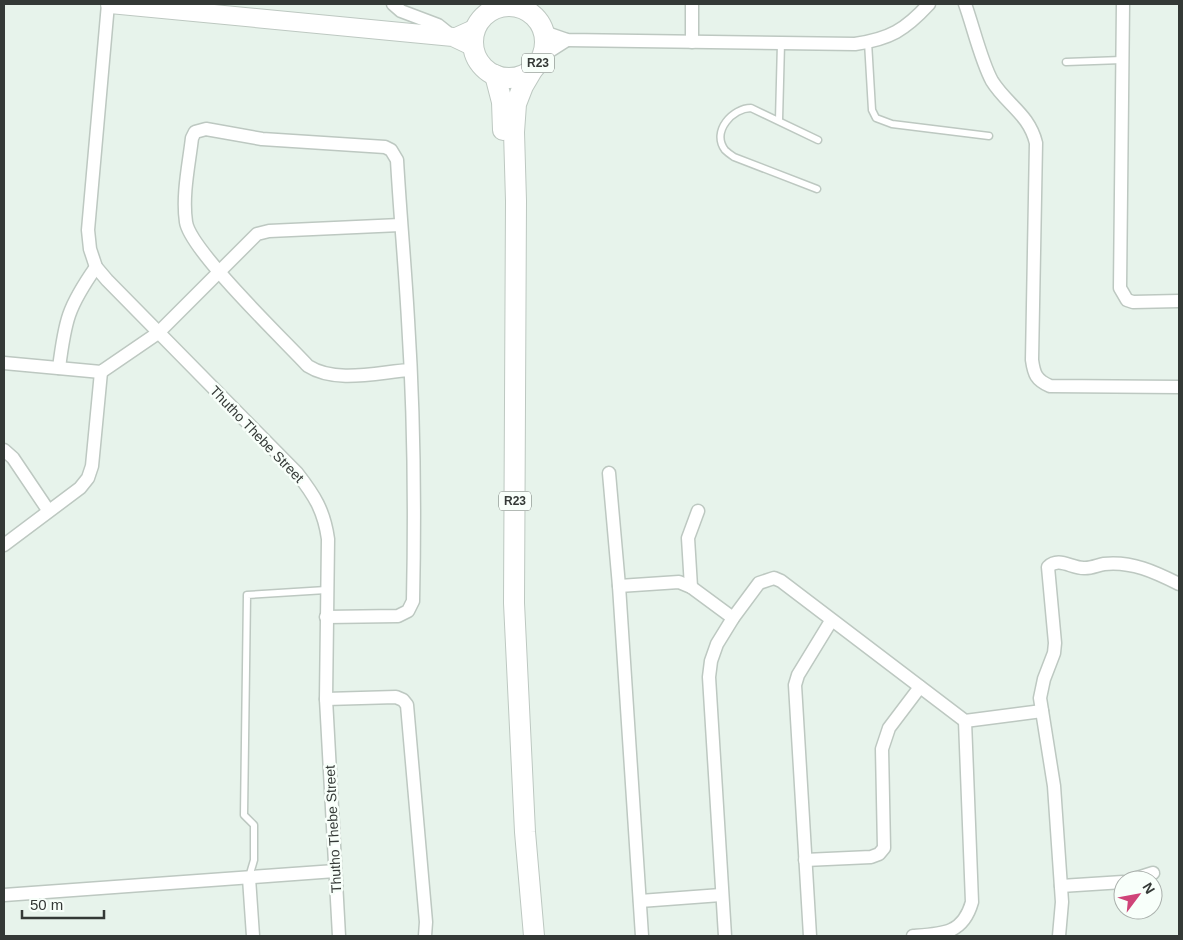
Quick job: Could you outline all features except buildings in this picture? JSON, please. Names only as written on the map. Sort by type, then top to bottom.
[{"type":"main road","points":[[495,75],[483,66],[475,38],[485,15],[493,7],[515,6],[530,12],[536,18]]},
{"type":"main road","name":"R23","points":[[534,936],[525,832],[514,603],[516,202],[514,132],[516,104],[523,86],[538,62],[544,48],[536,18]]},
{"type":"main road","name":"R23","points":[[523,936],[508,755],[504,626],[503,115],[495,75],[503,77],[519,76],[538,62]]},
{"type":"street","points":[[109,4],[475,38]]},
{"type":"street","name":"Thutho Thebe Street","points":[[109,4],[88,230],[90,249],[96,267],[158,333],[297,473],[313,494],[325,518],[328,539],[326,699],[339,936]]},
{"type":"street","points":[[393,4],[401,11],[438,25],[455,37]]},
{"type":"street","points":[[692,4],[692,42]]},
{"type":"street","points":[[536,18],[567,40],[781,43],[868,42],[897,33],[929,4]]},
{"type":"street","points":[[965,4],[991,79],[1000,92],[1025,117],[1033,129],[1036,143],[1032,360],[1034,374],[1040,382],[1050,386],[1179,387]]},
{"type":"street","points":[[1123,4],[1120,288],[1127,300],[1133,302],[1179,302]]},
{"type":"street","points":[[538,62],[567,40]]},
{"type":"street","points":[[326,617],[398,616],[408,611],[413,601],[414,534],[410,370],[397,160],[391,150],[385,148],[262,138],[201,130],[192,138],[186,221],[192,237],[219,272],[308,366],[320,374],[335,376],[410,370]]},
{"type":"street","points":[[4,363],[101,372],[158,333],[257,234],[269,231],[400,225]]},
{"type":"street","points":[[59,368],[65,325],[70,310],[77,295],[96,267]]},
{"type":"street","points":[[4,545],[48,510],[80,488],[88,478],[92,466],[101,372]]},
{"type":"street","points":[[4,450],[13,458],[48,510]]},
{"type":"street","points":[[609,473],[619,586],[642,936]]},
{"type":"street","points":[[691,587],[688,538],[698,510]]},
{"type":"street","points":[[1059,936],[1061,886],[1054,786],[1040,690],[1054,653],[1055,642],[1056,628],[1048,571],[1050,565],[1060,562],[1086,568],[1124,563],[1142,567],[1179,584]]},
{"type":"street","points":[[725,936],[709,677],[711,661],[717,644],[733,618],[759,584],[774,578],[781,581],[832,622],[966,721],[1042,711]]},
{"type":"street","points":[[619,586],[666,581],[679,582],[691,587],[733,618]]},
{"type":"street","points":[[810,936],[795,685],[798,675],[832,622]]},
{"type":"street","points":[[805,860],[871,857],[879,854],[884,848],[882,749],[890,728],[920,687]]},
{"type":"street","points":[[326,699],[396,697],[403,700],[407,705],[426,922],[424,936]]},
{"type":"street","points":[[913,936],[938,935],[951,930],[961,924],[972,902],[966,721]]},
{"type":"street","points":[[4,895],[335,871]]},
{"type":"street","points":[[248,878],[253,936]]},
{"type":"street","points":[[1061,886],[1113,883]]},
{"type":"street","points":[[640,901],[722,895]]},
{"type":"lane","points":[[868,42],[872,110],[876,118],[892,124],[989,136]]},
{"type":"lane","points":[[778,120],[781,43]]},
{"type":"lane","points":[[1066,62],[1122,60]]},
{"type":"lane","points":[[817,190],[734,157],[725,150],[721,139],[722,131],[734,112],[742,108],[751,108],[818,140]]},
{"type":"lane","points":[[248,878],[254,860],[254,824],[244,815],[247,595],[326,590]]}]
